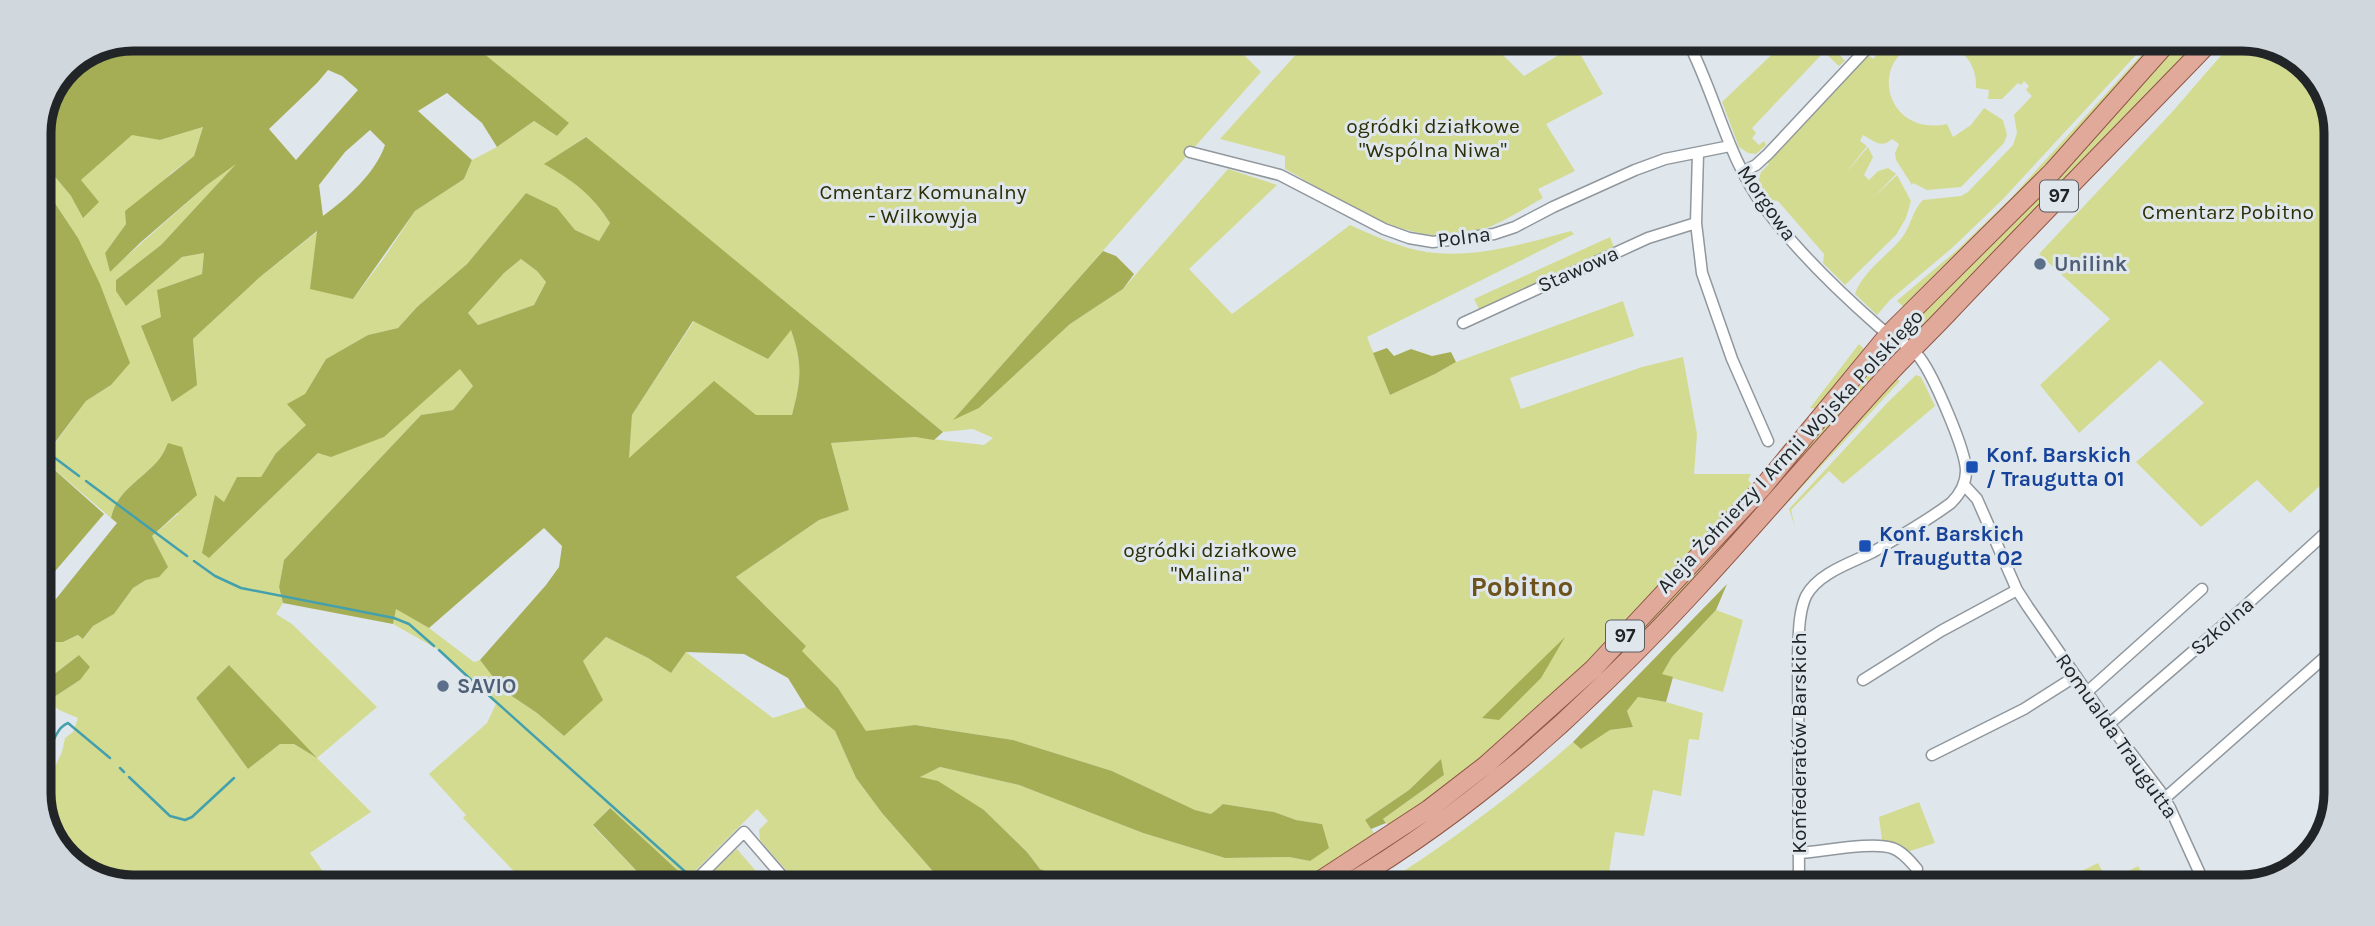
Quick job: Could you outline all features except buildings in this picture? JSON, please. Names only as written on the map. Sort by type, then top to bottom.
[{"type":"main road","name":"Aleja Żołnierzy I Armii Wojska Polskiego","points":[[1327,875],[1429,809],[1486,765],[1568,693],[1648,612],[1762,488],[1888,335],[2022,203],[2160,51]]},
{"type":"main road","name":"Aleja Żołnierzy I Armii Wojska Polskiego","points":[[1361,875],[1469,801],[1543,741],[1597,691],[1665,621],[1912,350],[2201,51]]},
{"type":"street","name":"Morgowa","points":[[1692,51],[1730,146],[1763,206],[1803,253],[1888,335]]},
{"type":"street","points":[[1742,172],[1756,165],[1768,154],[1865,51]]},
{"type":"street","name":"Polna","points":[[1190,152],[1280,175],[1384,229],[1409,238],[1433,242],[1476,238],[1505,231],[1635,170],[1688,153],[1698,154],[1730,146]]},
{"type":"street","points":[[1698,154],[1696,222],[1703,277],[1732,359],[1768,441]]},
{"type":"street","name":"Stawowa","points":[[1463,323],[1648,238],[1696,222]]},
{"type":"street","points":[[1888,335],[1912,350],[1928,370],[1958,438],[1966,468],[1964,485]]},
{"type":"street","name":"Romualda Traugutta","points":[[1964,485],[1977,499],[2017,590],[2164,799],[2200,875]]},
{"type":"street","name":"Konfederatów Barskich","points":[[1799,875],[1798,634],[1805,599],[1810,589],[1821,579],[1946,507],[1964,485]]},
{"type":"street","name":"Szkolna","points":[[2109,724],[2324,534]]},
{"type":"street","points":[[2087,692],[2202,589]]},
{"type":"street","points":[[1863,680],[1941,631],[2017,590]]},
{"type":"street","points":[[2164,799],[2324,658]]},
{"type":"street","points":[[1932,755],[2024,709],[2076,676]]},
{"type":"street","points":[[701,875],[744,831],[781,875]]},
{"type":"street","points":[[1798,853],[1874,846],[1892,848],[1917,869]]},
{"type":"green space","points":[[352,51],[356,55],[358,51],[481,51],[569,123],[557,136],[534,121],[497,147],[482,123],[447,93],[418,111],[472,160],[464,179],[415,211],[353,299],[310,289],[317,231],[260,277],[193,339],[197,385],[172,402],[141,326],[161,317],[157,290],[202,274],[204,253],[182,257],[126,306],[116,291],[116,280],[161,245],[236,164],[207,185],[110,272],[105,253],[126,224],[125,211],[194,156],[203,127],[160,140],[132,135],[81,180],[99,202],[83,218],[71,196],[51,172],[52,117],[65,87],[75,75],[87,65],[117,52]],"holes":[[[328,70],[342,76],[358,90],[296,160],[269,129]],[[370,130],[385,145],[374,166],[359,185],[323,216],[319,185],[345,152]]]},
{"type":"green space","points":[[480,51],[1240,51],[1261,72],[955,418],[979,408],[1070,324],[1123,289],[1228,169],[1277,185],[1189,269],[1232,314],[1350,225],[1407,248],[1445,254],[1500,249],[1571,231],[1574,234],[1367,337],[1390,395],[1456,362],[1623,301],[1634,336],[1510,378],[1521,409],[1642,367],[1683,357],[1697,434],[1694,474],[1751,474],[1748,480],[1755,487],[1584,669],[1504,741],[1390,828],[1383,819],[1444,775],[1441,759],[1409,790],[1365,820],[1377,837],[1314,875],[1055,875],[1040,869],[1027,852],[984,810],[919,776],[940,767],[1019,785],[1143,833],[1225,858],[1289,857],[1310,861],[1322,824],[1223,804],[1211,814],[1195,810],[1112,771],[1013,740],[915,725],[866,732],[838,688],[801,651],[806,646],[736,577],[819,520],[849,510],[831,443],[915,437],[984,445],[993,438],[973,429],[943,432],[585,137],[545,164],[582,189],[603,213],[610,223],[599,241],[575,230],[556,208],[526,193],[467,264],[417,307],[398,328],[368,335],[326,359],[305,394],[306,425],[276,453],[261,477],[237,477],[224,503],[215,496],[209,558],[318,453],[384,437],[460,368],[473,386],[453,410],[421,415],[284,560],[279,587],[283,603],[276,614],[292,624],[377,707],[317,758],[371,812],[310,853],[325,875],[133,875],[117,874],[97,867],[68,843],[52,809],[51,775],[62,752],[65,738],[73,732],[78,718],[59,710],[51,703],[51,699],[80,680],[79,655],[51,677],[52,642],[63,642],[79,635],[84,639],[93,626],[114,614],[133,588],[146,580],[160,552],[152,536],[178,514],[169,443],[154,465],[119,499],[111,518],[51,466],[51,449],[86,401],[111,385],[78,238],[51,197],[51,172],[71,196],[81,180],[132,134],[160,140],[203,127],[194,156],[170,174],[126,224],[105,253],[110,271],[207,185],[240,160],[161,245],[116,280],[126,306],[182,257],[204,253],[202,274],[157,290],[196,369],[193,339],[260,277],[318,231],[353,299],[415,211],[464,179],[472,160],[497,147],[534,121],[557,136],[568,124]],"holes":[[[229,665],[314,756],[294,744],[280,744],[248,769],[196,698]]]},
{"type":"green space","name":"ogródki działkowe \"Wspólna Niwa\"","points":[[1299,51],[1499,51],[1524,76],[1565,51],[1578,51],[1603,94],[1546,124],[1575,171],[1538,189],[1543,198],[1505,220],[1456,236],[1430,235],[1378,220],[1285,169],[1285,156],[1220,139]]},
{"type":"green space","points":[[1776,51],[1836,51],[1845,61],[1839,66],[1824,52],[1752,128],[1756,133],[1752,138],[1759,145],[1764,141],[1766,145],[1756,154],[1748,153],[1739,147],[1722,102]]},
{"type":"green space","points":[[1880,51],[1904,51],[1892,67],[1889,82],[1891,97],[1899,110],[1911,120],[1927,125],[1947,124],[1953,137],[1971,125],[1984,108],[2003,120],[2007,135],[2004,143],[1961,187],[1927,190],[1913,183],[1912,185],[1896,160],[1895,153],[1899,144],[1892,139],[1878,143],[1863,135],[1860,141],[1867,146],[1846,173],[1868,147],[1873,157],[1864,175],[1869,180],[1878,171],[1888,168],[1896,174],[1873,198],[1897,175],[1911,201],[1906,218],[1896,235],[1845,285],[1823,263],[1824,254],[1778,201],[1769,200],[1758,182],[1761,172],[1769,164],[1767,162],[1867,54],[1873,59]]},
{"type":"green space","points":[[1960,51],[2140,51],[2003,199],[1952,248],[1890,300],[1877,315],[1855,294],[1858,286],[1901,239],[1923,200],[1961,196],[1968,192],[2013,145],[2017,133],[2014,115],[2032,96],[2026,90],[2029,86],[2024,81],[2021,85],[2018,83],[2002,99],[1988,99],[1989,90],[1976,88],[1975,73]]},
{"type":"green space","points":[[2145,51],[2151,51],[2048,167],[1904,307],[1897,301],[1956,251],[2010,199]]},
{"type":"green space","points":[[2168,51],[2191,51],[1924,329],[1916,320],[2031,204]]},
{"type":"green space","name":"Cmentarz Pobitno","points":[[2225,51],[2242,51],[2268,55],[2292,68],[2316,97],[2323,117],[2324,482],[2290,513],[2257,480],[2201,527],[2136,462],[2204,403],[2160,360],[2079,433],[2040,385],[2110,319],[2039,254],[2173,111]]},
{"type":"green space","points":[[586,137],[943,432],[934,440],[915,437],[831,443],[849,510],[819,520],[736,577],[806,646],[802,651],[838,688],[866,731],[915,725],[1013,740],[1112,771],[1195,810],[1211,814],[1223,804],[1274,812],[1296,820],[1322,824],[1329,848],[1310,861],[1289,857],[1225,858],[1143,833],[1019,785],[940,767],[920,777],[938,781],[984,810],[1027,852],[1040,869],[1055,875],[936,875],[882,813],[856,778],[835,731],[806,707],[788,678],[744,654],[686,652],[671,673],[606,637],[583,661],[603,700],[564,736],[537,713],[503,690],[480,660],[559,567],[562,546],[544,528],[429,628],[396,609],[393,624],[283,603],[279,587],[284,560],[421,415],[453,410],[473,386],[460,369],[384,437],[331,457],[318,453],[209,558],[202,553],[215,495],[224,502],[237,477],[261,477],[276,453],[306,425],[287,404],[305,394],[326,359],[368,335],[398,328],[417,307],[467,264],[526,193],[557,208],[575,230],[599,241],[610,223],[596,204],[564,176],[544,164]],"holes":[[[521,259],[546,282],[534,305],[478,325],[468,313],[504,273]],[[693,321],[768,359],[791,330],[799,372],[792,415],[756,415],[714,381],[629,458],[632,415]]]},
{"type":"green space","points":[[51,197],[78,238],[100,284],[130,363],[111,385],[86,401],[51,448]]},
{"type":"green space","points":[[1610,237],[1615,250],[1481,313],[1474,299]]},
{"type":"green space","points":[[1103,251],[1116,256],[1134,274],[1123,289],[1070,324],[979,408],[953,420]]},
{"type":"green space","points":[[521,259],[546,282],[534,305],[478,325],[468,313],[504,273]]},
{"type":"green space","points":[[694,321],[768,359],[791,329],[799,373],[792,416],[756,415],[628,458],[632,415]]},
{"type":"green space","points":[[1859,344],[1866,351],[1819,409],[1810,408]]},
{"type":"green space","points":[[1387,348],[1394,356],[1411,349],[1432,356],[1451,352],[1456,362],[1390,395],[1373,353]]},
{"type":"green space","points":[[1875,359],[1884,367],[1818,439],[1776,491],[1771,486]]},
{"type":"green space","points":[[1916,375],[1921,377],[1935,406],[1843,484],[1829,471],[1791,510],[1795,527],[1789,509]]},
{"type":"green space","points":[[1896,378],[1900,381],[1788,502],[1785,499]]},
{"type":"green space","points":[[168,443],[182,447],[197,495],[152,536],[168,567],[159,577],[146,580],[133,588],[114,614],[93,626],[83,639],[78,635],[63,642],[52,642],[51,655],[51,605],[117,523],[111,518],[119,499],[161,456]]},
{"type":"green space","points":[[51,467],[104,514],[51,576]]},
{"type":"green space","points":[[1764,495],[1768,499],[1590,688],[1470,792],[1364,867],[1351,875],[1338,875],[1422,821]]},
{"type":"green space","points":[[1727,584],[1716,610],[1672,657],[1662,674],[1673,677],[1666,702],[1638,697],[1627,711],[1633,727],[1610,730],[1581,749],[1573,742]]},
{"type":"green space","points":[[396,608],[429,628],[474,662],[480,660],[503,690],[537,713],[564,736],[583,661],[606,637],[671,673],[686,652],[773,718],[806,707],[835,731],[856,778],[882,813],[936,875],[790,875],[760,840],[759,830],[768,821],[757,809],[691,875],[683,875],[609,808],[593,826],[640,875],[517,875],[463,818],[466,815],[429,774],[487,723],[496,704],[439,650],[393,624]]},
{"type":"green space","points":[[1716,610],[1743,620],[1723,692],[1661,675],[1672,657]]},
{"type":"green space","points":[[1565,637],[1541,678],[1499,720],[1482,718]]},
{"type":"green space","points":[[79,655],[90,667],[80,680],[51,699],[51,677]]},
{"type":"green space","points":[[229,665],[317,758],[294,744],[280,744],[248,769],[196,698]]},
{"type":"green space","points":[[1638,697],[1703,713],[1699,740],[1689,739],[1681,796],[1653,790],[1644,836],[1615,832],[1609,875],[1476,875],[1448,871],[1448,875],[1397,875],[1480,818],[1573,742],[1581,748],[1610,730],[1633,727],[1627,711]]},
{"type":"green space","points":[[1441,759],[1444,775],[1383,819],[1386,823],[1371,829],[1365,820],[1409,790]]},
{"type":"green space","points":[[1919,802],[1935,843],[1904,853],[1882,841],[1879,817]]},
{"type":"green space","points":[[610,808],[683,875],[640,875],[593,825]]},
{"type":"green space","points":[[737,849],[759,875],[710,875]]},
{"type":"green space","points":[[2098,863],[2104,875],[2074,875]]},
{"type":"green space","points":[[2138,866],[2143,875],[2121,875]]},
{"type":"waterway","points":[[51,455],[79,476]]},
{"type":"waterway","points":[[86,481],[187,556]]},
{"type":"waterway","points":[[194,561],[215,576],[241,588],[394,618],[409,624],[434,646]]},
{"type":"waterway","points":[[439,650],[481,689]]},
{"type":"waterway","points":[[485,692],[689,875]]},
{"type":"waterway","points":[[51,748],[59,730],[68,723],[110,758]]},
{"type":"waterway","points":[[120,768],[124,772]]},
{"type":"waterway","points":[[129,777],[170,816],[185,820],[192,817],[234,778]]},
{"type":"place","name":"Unilink","points":[[2040,264]]},
{"type":"place","name":"Konf. Barskich / Traugutta 01","points":[[1972,467]]},
{"type":"place","name":"Konf. Barskich / Traugutta 02","points":[[1865,546]]},
{"type":"place","name":"SAVIO","points":[[443,686]]},
{"type":"district","name":"Pobitno","points":[[1522,586]]},
{"type":"park label","name":"Cmentarz Komunalny - Wilkowyja","points":[[923,204]]},
{"type":"park label","name":"ogródki działkowe \"Malina\"","points":[[1210,562]]}]
